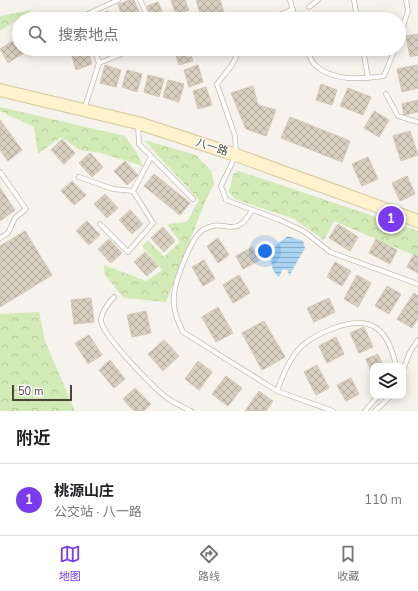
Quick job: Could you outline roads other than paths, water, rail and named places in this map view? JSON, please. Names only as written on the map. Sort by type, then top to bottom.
[{"type":"main road","name":"八一路","points":[[0,90],[138,123],[236,155],[418,221]]},
{"type":"lane","points":[[92,12],[118,0]]},
{"type":"lane","points":[[140,0],[146,12]]},
{"type":"lane","points":[[290,0],[294,12]]},
{"type":"lane","points":[[309,7],[318,0]]},
{"type":"lane","points":[[354,0],[356,12]]},
{"type":"lane","points":[[406,0],[408,11],[406,17]]},
{"type":"lane","points":[[286,12],[293,9]]},
{"type":"lane","points":[[84,110],[99,63],[96,56]]},
{"type":"lane","points":[[99,63],[116,56]]},
{"type":"lane","points":[[236,56],[232,65],[217,84],[235,136],[236,155],[221,186],[226,200],[305,232],[330,252],[418,284]]},
{"type":"lane","points":[[310,56],[315,65],[331,74],[357,79],[384,76],[392,56]]},
{"type":"lane","points":[[364,56],[368,78]]},
{"type":"lane","points":[[386,94],[398,116],[418,122]]},
{"type":"lane","points":[[138,123],[139,144],[193,199]]},
{"type":"lane","points":[[134,191],[151,157]]},
{"type":"lane","points":[[0,172],[26,209],[15,218],[8,233],[0,238]]},
{"type":"lane","points":[[79,177],[114,190],[134,191]]},
{"type":"lane","points":[[100,224],[128,252],[153,223],[134,191]]},
{"type":"lane","points":[[252,210],[246,221],[236,228],[214,225],[202,230],[187,250],[174,295],[175,316],[183,332],[277,391],[333,411]]},
{"type":"lane","points":[[114,298],[106,305],[101,320],[104,331],[118,348],[166,397],[191,411]]},
{"type":"lane","points":[[277,391],[284,371],[302,346],[323,332],[347,323],[368,323],[381,332],[392,347],[395,363]]},
{"type":"lane","points":[[406,363],[410,352],[418,340]]},
{"type":"lane","points":[[365,411],[375,399]]},
{"type":"lane","points":[[375,411],[388,399]]},
{"type":"water","points":[[288,236],[303,241],[305,248],[289,276],[288,270],[283,269],[279,277],[272,267],[271,259],[276,246]]},
{"type":"place","name":"桃源山庄","points":[[391,219]]}]
